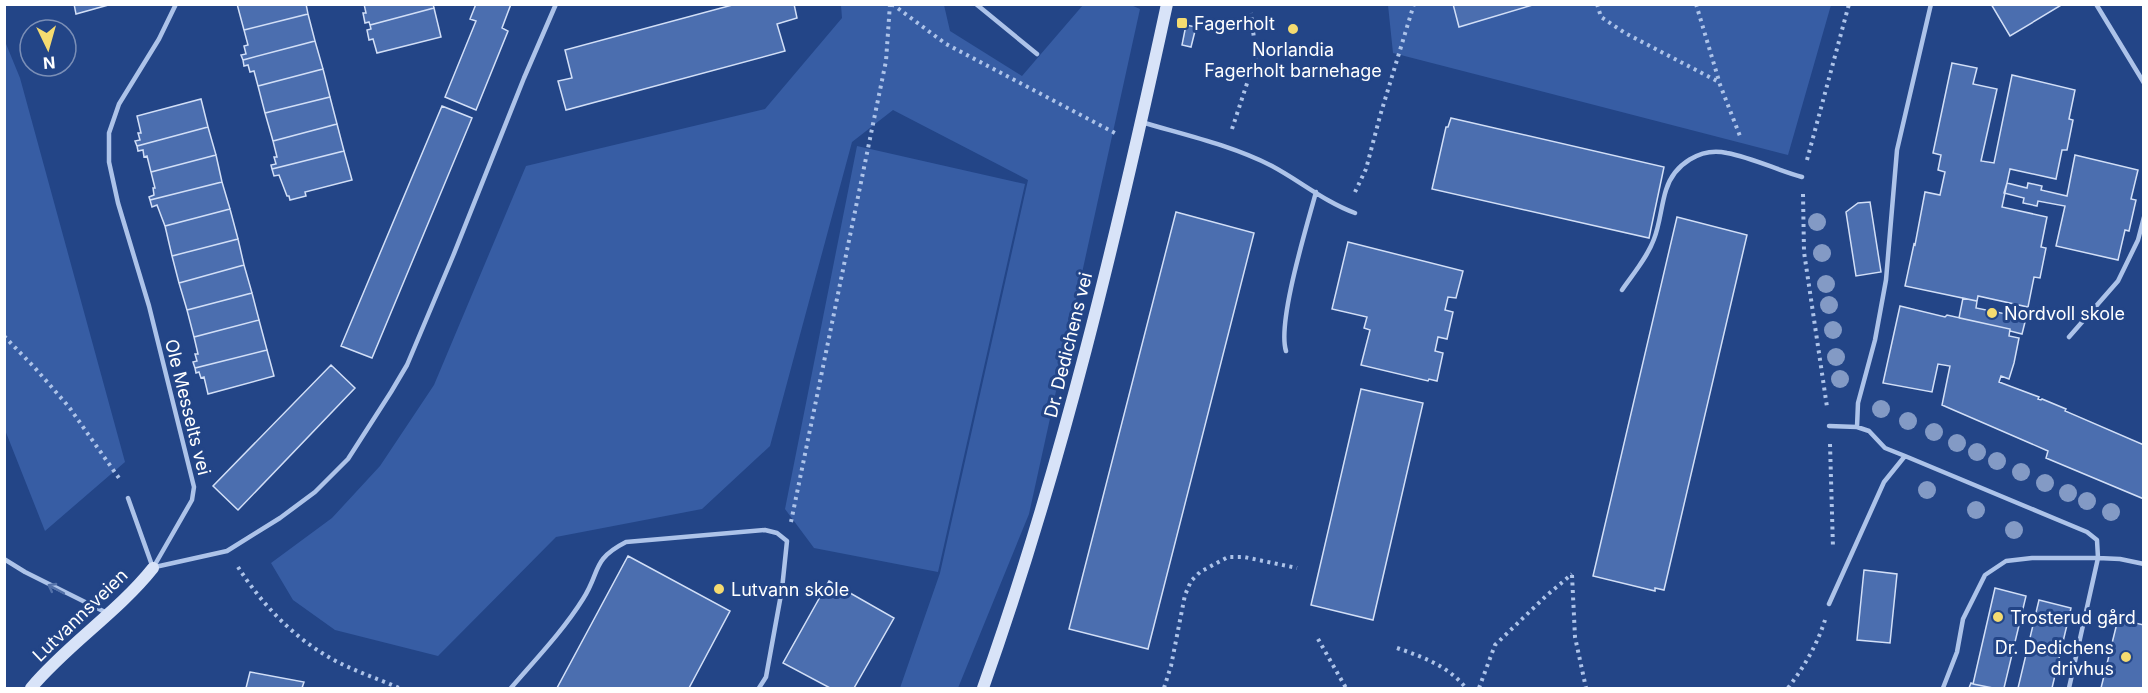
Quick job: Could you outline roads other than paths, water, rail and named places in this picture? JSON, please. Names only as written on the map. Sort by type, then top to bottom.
[{"type":"street","name":"Dr. Dedichens vei","points":[[983,688],[1042,510],[1086,350],[1142,122],[1167,4]]},
{"type":"street","name":"Lutvannsveien","points":[[31,688],[62,654],[136,589],[153,568]]},
{"type":"lane","name":"Ole Messelts vei","points":[[153,568],[192,500],[194,487],[148,306],[118,204],[109,162],[108,133],[119,104],[159,39],[176,4]]},
{"type":"lane","points":[[128,498],[153,568],[227,551],[280,518],[315,492],[348,459],[407,365],[556,4]]},
{"type":"lane","points":[[976,4],[1037,54]]},
{"type":"lane","points":[[1857,427],[1858,402],[1875,340],[1886,280],[1897,150],[1931,4]]},
{"type":"lane","points":[[2096,4],[2144,83]]},
{"type":"lane","points":[[1142,122],[1226,146],[1271,166],[1316,192],[1333,205],[1355,213]]},
{"type":"lane","points":[[1622,290],[1647,254],[1655,238],[1666,188],[1674,173],[1690,158],[1707,152],[1726,152],[1802,177]]},
{"type":"lane","points":[[1286,351],[1283,343],[1285,325],[1316,192]]},
{"type":"lane","points":[[2069,337],[2118,281],[2138,240],[2144,217]]},
{"type":"lane","points":[[1829,426],[1857,427],[1869,431],[1885,448],[2087,532],[2097,540],[2098,558],[2068,688]]},
{"type":"lane","points":[[1829,604],[1884,482],[1905,456]]},
{"type":"lane","points":[[511,688],[584,598],[599,562],[611,550],[626,542],[765,530],[777,533],[787,542],[782,589],[766,677],[759,688]]},
{"type":"lane","points":[[1943,688],[1957,652],[1963,619],[1985,575],[2006,561],[2032,558],[2098,558],[2120,559],[2144,564]]},
{"type":"lane","points":[[4,559],[45,583],[109,614]]},
{"type":"place","name":"Fagerholt","points":[[1182,23]]},
{"type":"place","name":"Norlandia Fagerholt barnehage","points":[[1293,29]]},
{"type":"place","name":"Nordvoll skole","points":[[1992,313]]},
{"type":"place","name":"Lutvann skole","points":[[719,589]]},
{"type":"place","name":"Trosterud gård","points":[[1998,617]]},
{"type":"place","name":"Dr. Dedichens drivhus","points":[[2126,657]]}]
